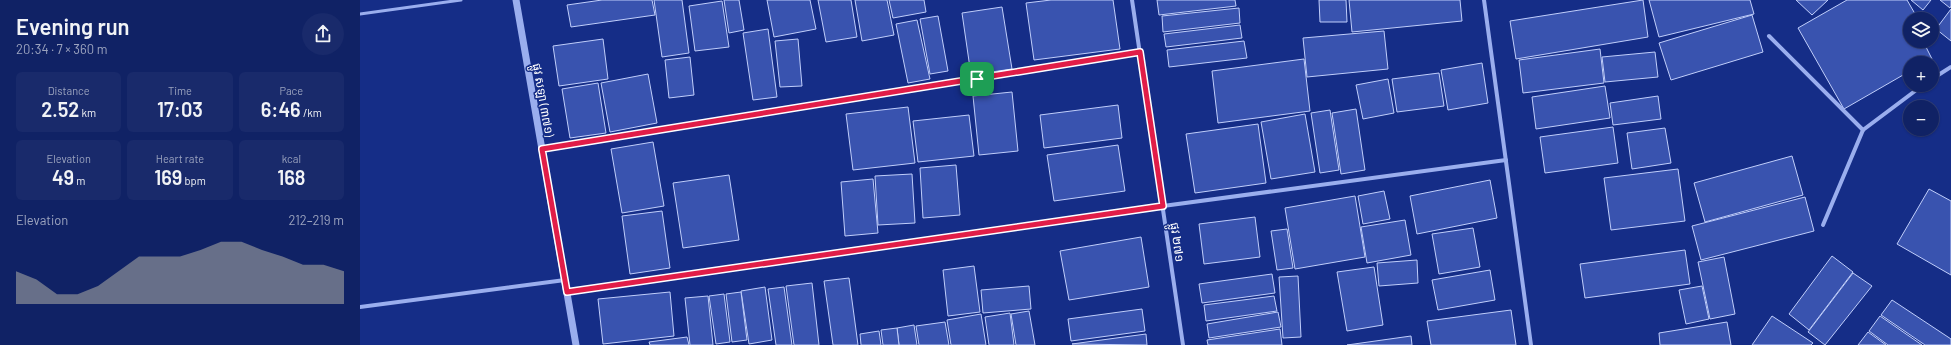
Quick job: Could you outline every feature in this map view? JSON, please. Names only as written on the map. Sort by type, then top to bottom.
[{"type":"street","name":"ផ្លូវ សឡា (៣៧១)","points":[[516,0],[576,345]]},
{"type":"street","name":"ផ្លូវ ២៧១","points":[[1132,0],[1183,345]]},
{"type":"street","points":[[1484,0],[1531,345]]},
{"type":"street","points":[[1769,36],[1863,130]]},
{"type":"street","points":[[542,149],[1140,52]]},
{"type":"street","points":[[1939,75],[1951,67]]},
{"type":"street","points":[[1823,225],[1863,130],[1914,92]]},
{"type":"street","points":[[567,292],[1163,206],[1506,160]]},
{"type":"street","points":[[360,308],[565,280]]},
{"type":"lane","points":[[360,14],[461,0]]},
{"type":"building","points":[[602,0],[652,0],[655,15],[571,27],[567,5]]},
{"type":"building","points":[[654,0],[682,0],[689,53],[662,57]]},
{"type":"building","points":[[724,0],[739,0],[744,30],[729,33]]},
{"type":"building","points":[[767,0],[810,0],[816,29],[774,37]]},
{"type":"building","points":[[818,0],[851,0],[857,37],[826,42]]},
{"type":"building","points":[[855,0],[887,0],[894,35],[862,41]]},
{"type":"building","points":[[889,0],[924,0],[926,12],[893,18]]},
{"type":"building","points":[[1051,0],[1113,0],[1120,49],[1034,60],[1026,3]]},
{"type":"building","points":[[1157,0],[1235,0],[1236,6],[1159,15]]},
{"type":"building","points":[[1319,0],[1346,0],[1347,22],[1320,22]]},
{"type":"building","points":[[1349,0],[1460,0],[1462,21],[1352,32]]},
{"type":"building","points":[[1643,0],[1648,37],[1516,59],[1510,21]]},
{"type":"building","points":[[1649,0],[1750,0],[1754,14],[1659,37]]},
{"type":"building","points":[[1796,0],[1828,0],[1812,15]]},
{"type":"building","points":[[1847,0],[1907,0],[1914,12],[1903,12],[1903,48],[1926,48],[1930,56],[1903,56],[1903,75],[1844,109],[1798,28]]},
{"type":"building","points":[[1911,0],[1931,0],[1923,10]]},
{"type":"building","points":[[1940,0],[1951,0],[1950,8]]},
{"type":"building","points":[[722,1],[729,47],[695,51],[689,6]]},
{"type":"building","points":[[1002,7],[1012,69],[971,75],[962,13]]},
{"type":"building","points":[[1239,8],[1240,23],[1163,32],[1162,16]]},
{"type":"building","points":[[1951,9],[1951,41],[1939,31],[1939,25]]},
{"type":"building","points":[[1752,15],[1763,52],[1671,80],[1659,43]]},
{"type":"building","points":[[938,16],[948,71],[930,74],[920,19]]},
{"type":"building","points":[[917,20],[930,79],[908,83],[896,24]]},
{"type":"building","points":[[1240,25],[1242,38],[1166,47],[1164,34]]},
{"type":"building","points":[[768,29],[777,97],[753,100],[743,33]]},
{"type":"building","points":[[1384,31],[1388,69],[1307,77],[1303,38]]},
{"type":"building","points":[[603,39],[608,79],[559,86],[553,46]]},
{"type":"building","points":[[798,39],[802,86],[780,87],[775,41]]},
{"type":"building","points":[[1244,41],[1247,58],[1169,67],[1167,50]]},
{"type":"building","points":[[1600,49],[1604,83],[1523,93],[1519,60]]},
{"type":"building","points":[[1655,52],[1658,77],[1605,82],[1602,57]]},
{"type":"building","points":[[690,57],[694,95],[669,98],[665,60]]},
{"type":"building","points":[[1304,59],[1310,111],[1218,123],[1212,71]]},
{"type":"building","points":[[1482,63],[1488,103],[1448,110],[1441,70]]},
{"type":"building","points":[[1439,73],[1444,106],[1397,112],[1392,79]]},
{"type":"building","points":[[648,74],[657,123],[610,132],[601,83]]},
{"type":"building","points":[[1388,79],[1394,113],[1363,119],[1356,85]]},
{"type":"building","points":[[598,83],[606,133],[570,138],[562,89]]},
{"type":"building","points":[[1605,86],[1610,118],[1536,129],[1532,97]]},
{"type":"building","points":[[1012,92],[1018,151],[979,155],[973,96]]},
{"type":"building","points":[[1658,96],[1661,119],[1613,125],[1610,103]]},
{"type":"building","points":[[1118,105],[1122,138],[1044,148],[1040,115]]},
{"type":"building","points":[[908,107],[915,163],[853,170],[846,114]]},
{"type":"building","points":[[1356,109],[1365,170],[1341,174],[1332,113]]},
{"type":"building","points":[[1330,110],[1339,170],[1320,173],[1311,113]]},
{"type":"building","points":[[1305,114],[1315,172],[1271,179],[1261,122]]},
{"type":"building","points":[[969,115],[974,156],[918,162],[913,121]]},
{"type":"building","points":[[1258,124],[1266,183],[1195,193],[1186,134]]},
{"type":"building","points":[[1613,127],[1618,163],[1545,173],[1540,137]]},
{"type":"building","points":[[1665,128],[1671,163],[1632,169],[1627,133]]},
{"type":"building","points":[[653,142],[664,206],[622,213],[611,149]]},
{"type":"building","points":[[1118,145],[1125,191],[1054,201],[1047,155]]},
{"type":"building","points":[[1792,156],[1803,195],[1705,222],[1694,183]]},
{"type":"building","points":[[956,165],[960,215],[923,218],[920,168]]},
{"type":"building","points":[[1678,169],[1685,221],[1611,230],[1604,178]]},
{"type":"building","points":[[912,174],[915,223],[878,225],[875,176]]},
{"type":"building","points":[[729,175],[739,240],[683,248],[673,183]]},
{"type":"building","points":[[873,179],[878,233],[845,236],[841,182]]},
{"type":"building","points":[[1490,180],[1497,218],[1417,234],[1410,196]]},
{"type":"building","points":[[1929,189],[1951,201],[1951,275],[1897,244]]},
{"type":"building","points":[[1384,191],[1390,219],[1363,224],[1358,196]]},
{"type":"building","points":[[1355,196],[1365,257],[1295,269],[1285,208]]},
{"type":"building","points":[[1805,197],[1814,231],[1701,260],[1692,226]]},
{"type":"building","points":[[662,211],[670,268],[630,274],[622,216]]},
{"type":"building","points":[[1255,217],[1260,257],[1204,264],[1199,224]]},
{"type":"building","points":[[1405,220],[1411,255],[1367,263],[1361,227]]},
{"type":"building","points":[[1473,228],[1480,267],[1439,274],[1432,234]]},
{"type":"building","points":[[1287,229],[1293,268],[1277,270],[1271,231]]},
{"type":"building","points":[[1141,237],[1149,287],[1069,300],[1060,251]]},
{"type":"building","points":[[1685,250],[1690,284],[1585,298],[1580,264]]},
{"type":"building","points":[[1832,256],[1853,272],[1809,330],[1789,314]]},
{"type":"building","points":[[1724,257],[1735,314],[1710,319],[1698,262]]},
{"type":"building","points":[[1417,260],[1418,283],[1379,286],[1377,263]]},
{"type":"building","points":[[974,266],[980,312],[948,316],[943,270]]},
{"type":"building","points":[[1374,267],[1383,325],[1347,331],[1337,272]]},
{"type":"building","points":[[1490,270],[1495,300],[1438,310],[1432,280]]},
{"type":"building","points":[[1853,273],[1872,286],[1825,345],[1808,332]]},
{"type":"building","points":[[1272,274],[1275,293],[1202,303],[1199,284]]},
{"type":"building","points":[[1298,276],[1301,337],[1283,338],[1279,277]]},
{"type":"building","points":[[849,278],[858,345],[833,345],[824,281]]},
{"type":"building","points":[[812,283],[819,345],[794,345],[786,286]]},
{"type":"building","points":[[1029,286],[1031,309],[983,313],[981,290]]},
{"type":"building","points":[[1702,286],[1709,319],[1686,324],[1679,290]]},
{"type":"building","points":[[765,287],[772,340],[749,344],[741,291]]},
{"type":"building","points":[[784,287],[792,345],[776,345],[768,289]]},
{"type":"building","points":[[670,292],[674,336],[603,344],[598,299]]},
{"type":"building","points":[[741,292],[747,340],[732,342],[726,294]]},
{"type":"building","points":[[724,294],[730,342],[716,344],[709,296]]},
{"type":"building","points":[[708,296],[713,345],[690,345],[685,298]]},
{"type":"building","points":[[1274,296],[1277,311],[1206,321],[1204,305]]},
{"type":"building","points":[[1892,300],[1951,339],[1951,345],[1925,345],[1881,315]]},
{"type":"building","points":[[1142,309],[1145,331],[1071,341],[1068,319]]},
{"type":"building","points":[[1511,310],[1516,345],[1431,345],[1427,321]]},
{"type":"building","points":[[1029,311],[1035,345],[1016,345],[1011,314]]},
{"type":"building","points":[[1278,312],[1281,327],[1209,338],[1207,324]]},
{"type":"building","points":[[1010,313],[1014,345],[989,345],[985,317]]},
{"type":"building","points":[[981,314],[986,345],[951,345],[947,320]]},
{"type":"building","points":[[1772,316],[1813,343],[1811,345],[1752,345]]},
{"type":"building","points":[[1880,316],[1922,345],[1888,345],[1869,331]]},
{"type":"building","points":[[945,322],[949,345],[919,345],[916,326]]},
{"type":"building","points":[[1727,322],[1731,345],[1660,345],[1659,333]]},
{"type":"building","points":[[914,325],[917,345],[899,345],[897,328]]},
{"type":"building","points":[[897,328],[899,345],[883,345],[881,330]]},
{"type":"building","points":[[1280,329],[1282,345],[1208,345],[1207,340]]},
{"type":"building","points":[[879,331],[881,345],[861,345],[860,334]]},
{"type":"building","points":[[1868,332],[1886,345],[1858,345]]},
{"type":"building","points":[[1146,334],[1147,345],[1072,344]]},
{"type":"building","points":[[1411,336],[1412,345],[1347,345]]},
{"type":"building","points":[[687,337],[689,345],[650,345],[649,342]]},
{"type":"route","points":[[1140,52],[1163,206],[567,292],[542,149],[977,79],[1140,52]]}]
